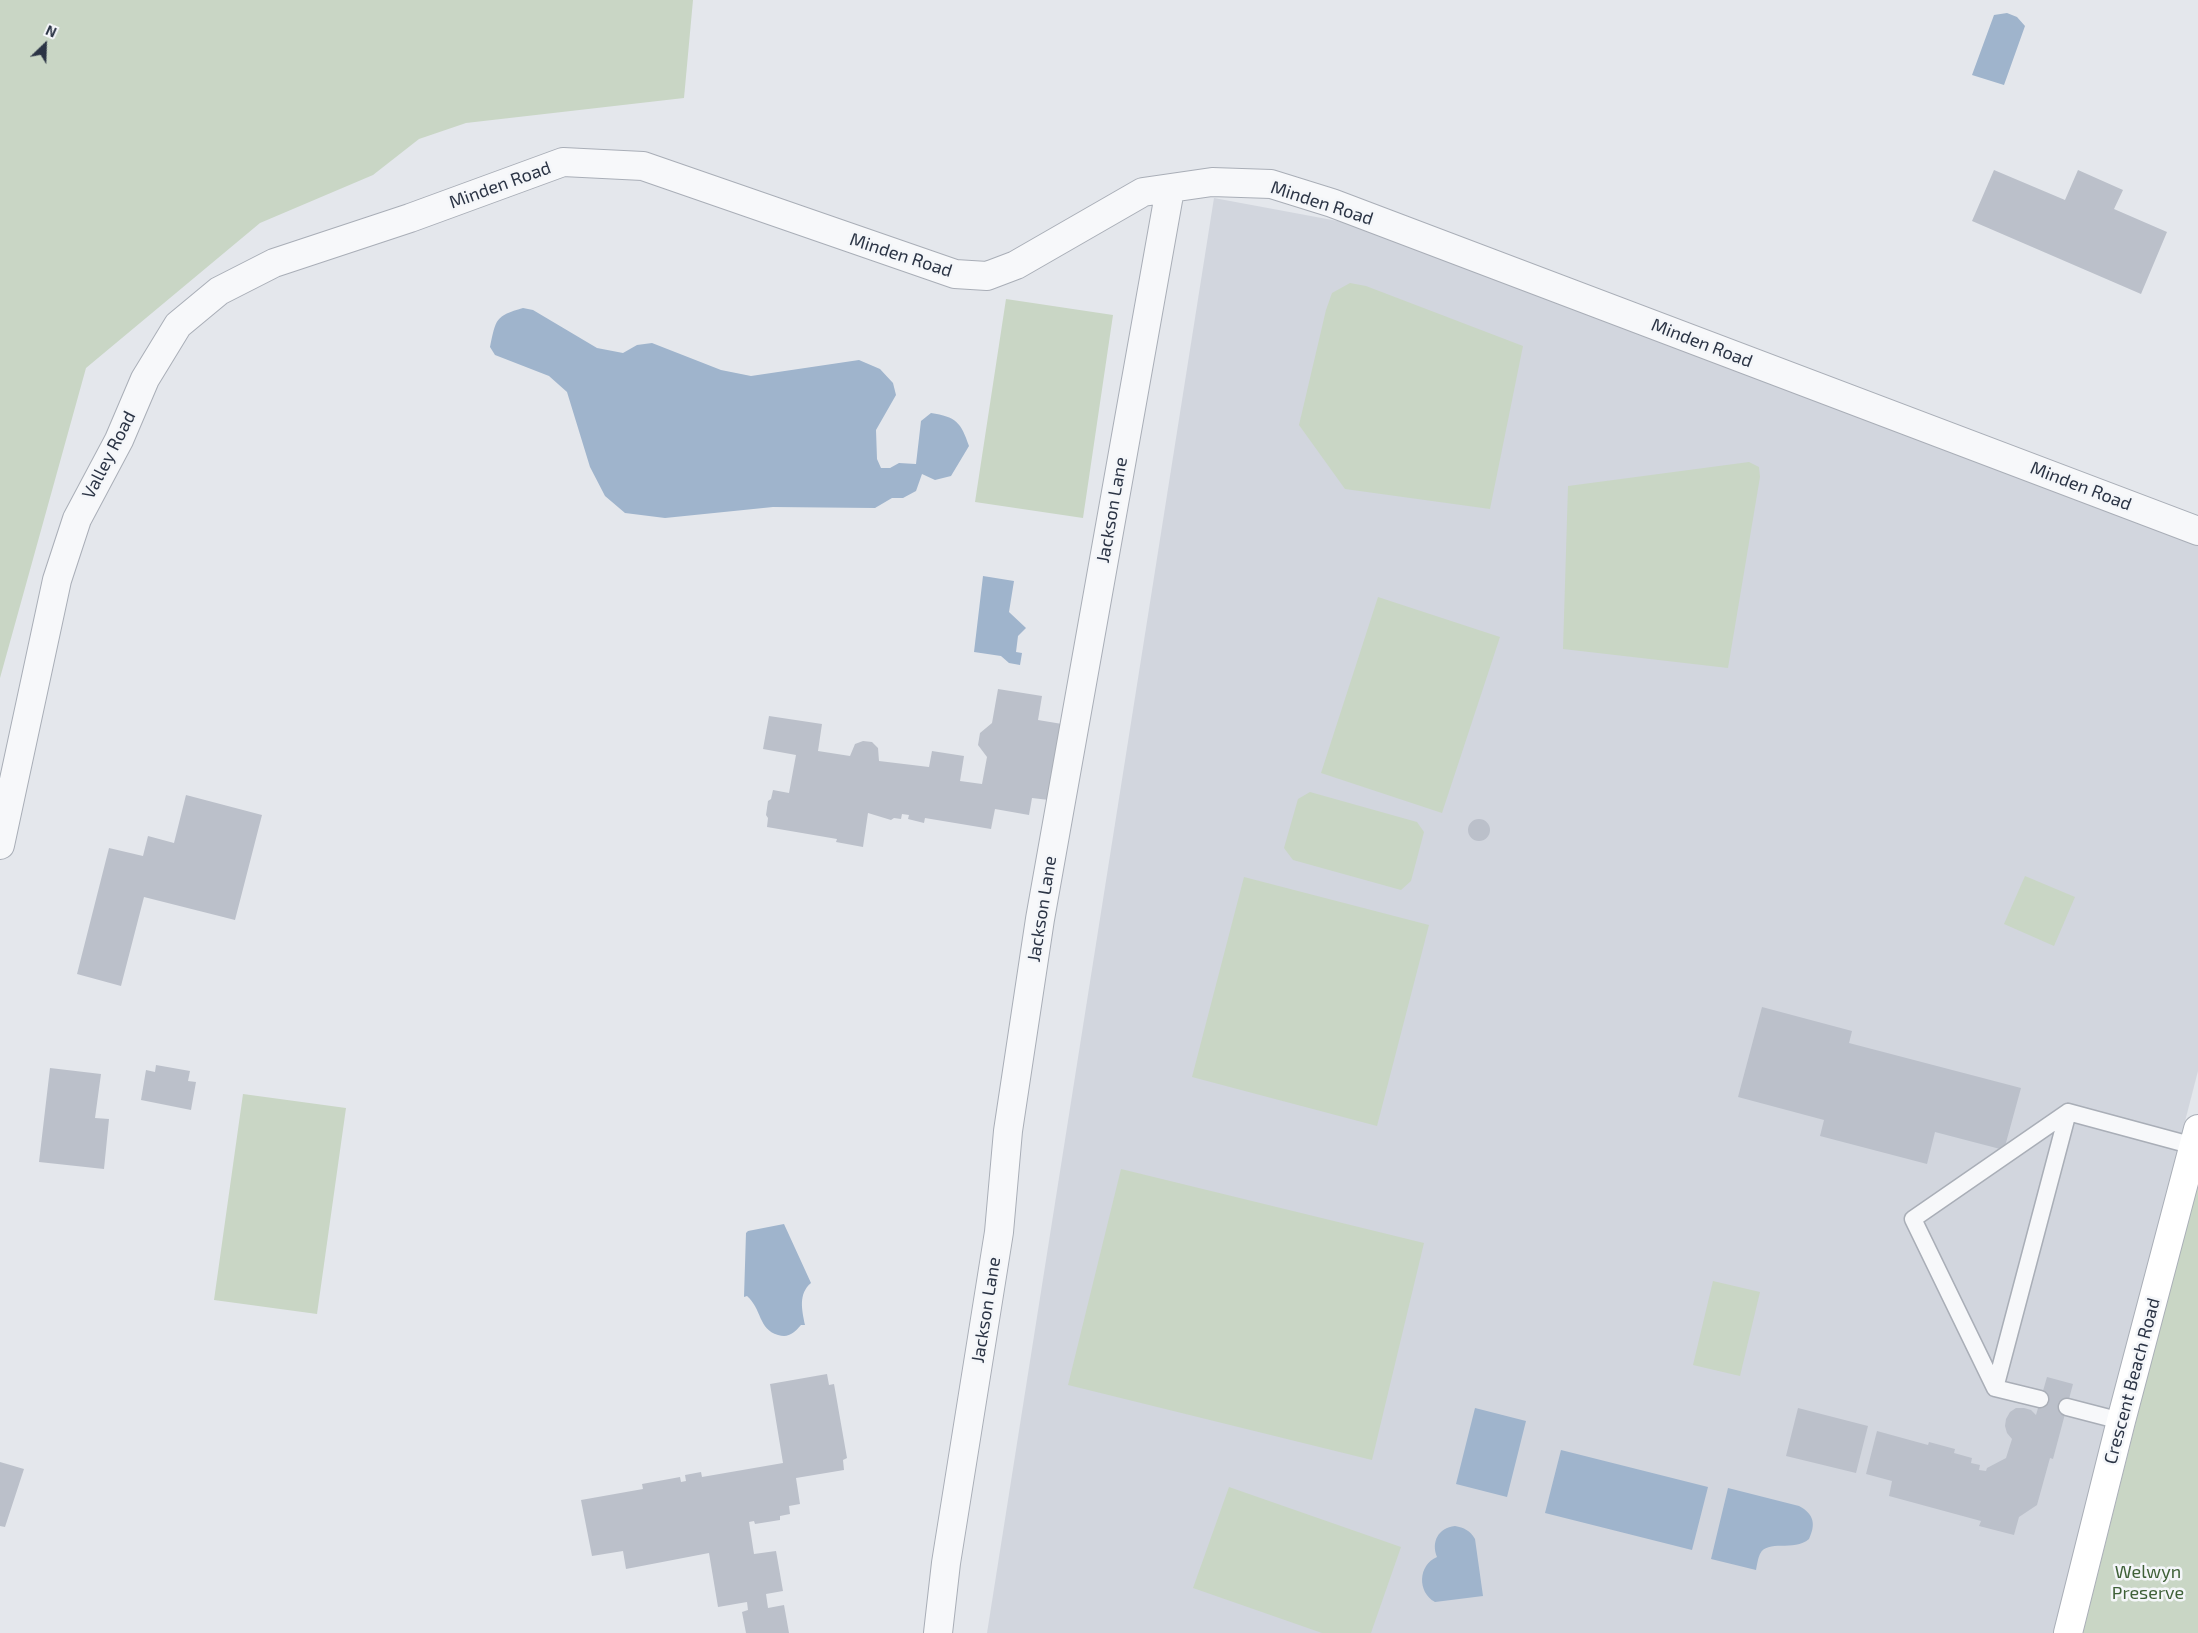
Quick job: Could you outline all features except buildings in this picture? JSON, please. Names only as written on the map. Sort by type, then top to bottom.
[{"type":"street","name":"Minden Road","points":[[410,218],[563,162],[643,166],[955,274],[987,276],[1016,265],[1143,192],[1212,182],[1271,184],[1332,202],[2198,531]]},
{"type":"street","name":"Jackson Lane","points":[[938,1633],[946,1563],[998,1232],[1008,1131],[1040,919],[1170,189]]},
{"type":"street","name":"Valley Road","points":[[0,845],[57,580],[76,519],[119,440],[145,379],[178,326],[219,291],[274,263],[410,218]]},
{"type":"street","name":"Crescent Beach Road","points":[[2068,1633],[2121,1421],[2196,1138]]},
{"type":"lane","points":[[1995,1388],[2068,1112]]},
{"type":"lane","points":[[1995,1388],[1913,1219],[2068,1112],[2196,1138]]},
{"type":"lane","points":[[1995,1388],[2040,1399]]},
{"type":"lane","points":[[2067,1407],[2121,1421]]},
{"type":"shaded area","points":[[1214,198],[1370,227],[2198,542],[2198,1071],[2053,1633],[987,1633]]},
{"type":"green space","points":[[0,0],[693,0],[684,98],[466,123],[419,139],[373,175],[260,223],[86,368],[0,678]]},
{"type":"green space","points":[[1350,283],[1366,286],[1523,346],[1490,509],[1345,489],[1299,425],[1326,310],[1332,293]]},
{"type":"green space","points":[[1006,299],[1113,315],[1083,518],[975,502]]},
{"type":"green space","points":[[1749,462],[1759,467],[1760,477],[1728,668],[1563,649],[1568,486]]},
{"type":"green space","points":[[1378,597],[1500,637],[1442,813],[1321,773]]},
{"type":"green space","points":[[1310,792],[1417,822],[1424,832],[1411,881],[1401,890],[1293,860],[1284,848],[1298,799]]},
{"type":"green space","points":[[2025,876],[2075,897],[2054,946],[2004,924]]},
{"type":"green space","points":[[1244,877],[1429,925],[1377,1126],[1192,1077]]},
{"type":"green space","points":[[243,1094],[346,1108],[317,1314],[214,1300]]},
{"type":"green space","points":[[1121,1169],[1424,1243],[1372,1460],[1068,1385]]},
{"type":"green space","name":"Welwyn Preserve","points":[[2198,1174],[2198,1633],[2083,1633]]},
{"type":"green space","points":[[1713,1281],[1760,1292],[1740,1376],[1693,1365]]},
{"type":"green space","points":[[1229,1487],[1401,1547],[1371,1633],[1322,1633],[1193,1588]]},
{"type":"water","points":[[2007,13],[2017,17],[2025,26],[2004,85],[1972,75],[1994,15]]},
{"type":"water","points":[[523,308],[533,310],[597,348],[623,353],[637,345],[652,343],[721,370],[751,376],[859,360],[880,369],[893,383],[896,395],[876,430],[877,459],[881,468],[890,468],[899,463],[916,464],[921,421],[931,413],[946,416],[956,422],[963,431],[969,446],[951,476],[935,480],[922,474],[916,491],[903,498],[892,498],[875,508],[773,507],[665,518],[625,513],[605,496],[590,467],[567,392],[549,376],[495,355],[490,347],[498,320],[502,316]]},
{"type":"water","points":[[983,576],[1014,581],[1009,612],[1026,628],[1018,636],[1016,652],[1022,653],[1020,665],[1009,663],[1001,656],[974,652]]},
{"type":"water","points":[[784,1224],[811,1283],[804,1292],[802,1302],[805,1325],[801,1325],[794,1332],[785,1336],[778,1335],[767,1328],[752,1301],[747,1296],[744,1297],[746,1233]]},
{"type":"water","points":[[1475,1408],[1526,1421],[1507,1497],[1456,1484]]},
{"type":"water","points":[[1561,1450],[1708,1487],[1692,1550],[1545,1513]]},
{"type":"water","points":[[1728,1488],[1799,1506],[1804,1509],[1811,1516],[1813,1524],[1809,1539],[1796,1545],[1768,1547],[1759,1556],[1756,1570],[1711,1559]]},
{"type":"water","points":[[1455,1526],[1471,1533],[1475,1539],[1483,1596],[1435,1602],[1425,1592],[1422,1579],[1423,1572],[1426,1566],[1437,1557],[1435,1546],[1437,1537],[1444,1530]]}]
